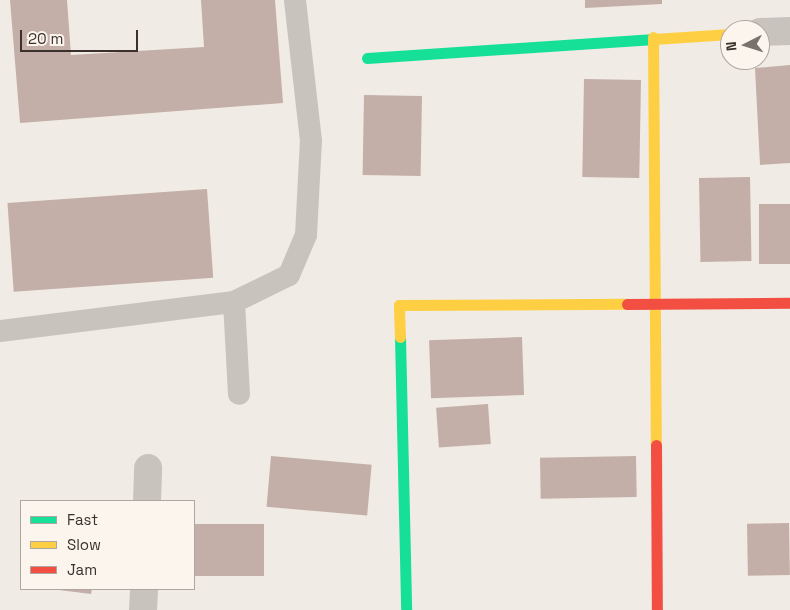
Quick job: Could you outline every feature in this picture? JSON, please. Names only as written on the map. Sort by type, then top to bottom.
[{"type":"street","points":[[770,32],[790,31]]},
{"type":"street","points":[[367,58],[653,37],[720,34]]},
{"type":"street","points":[[653,37],[652,304],[657,610]]},
{"type":"street","points":[[406,610],[399,305],[790,303]]},
{"type":"street","points":[[147,500],[148,468]]},
{"type":"street","points":[[143,610],[144,590]]},
{"type":"lane","points":[[0,331],[234,302],[289,274],[306,235],[310,141],[295,0]]},
{"type":"lane","points":[[234,302],[238,394]]},
{"type":"building","points":[[10,0],[67,0],[71,55],[204,47],[201,0],[275,0],[283,103],[20,123]]},
{"type":"building","points":[[585,0],[662,0],[662,4],[585,8]]},
{"type":"building","points":[[790,65],[790,163],[760,165],[755,70],[770,70],[770,67]]},
{"type":"building","points":[[584,79],[641,80],[639,178],[582,177]]},
{"type":"building","points":[[364,95],[422,96],[421,176],[363,175]]},
{"type":"building","points":[[750,177],[751,261],[700,262],[699,178]]},
{"type":"building","points":[[207,189],[213,278],[14,292],[7,203]]},
{"type":"building","points":[[759,204],[790,204],[790,264],[759,264]]},
{"type":"building","points":[[522,337],[524,395],[431,398],[429,340]]},
{"type":"building","points":[[488,404],[491,444],[439,448],[436,408]]},
{"type":"building","points":[[271,456],[372,465],[367,516],[267,507]]},
{"type":"building","points":[[636,456],[637,497],[541,499],[540,458]]},
{"type":"building","points":[[789,523],[790,575],[748,576],[747,524]]},
{"type":"building","points":[[195,524],[264,524],[264,576],[195,576]]},
{"type":"building","points":[[59,590],[92,590],[91,594]]},
{"type":"traffic: fast","points":[[367,58],[654,39]]},
{"type":"traffic: fast","points":[[400,337],[406,610]]},
{"type":"traffic: slow","points":[[654,39],[720,35]]},
{"type":"traffic: slow","points":[[653,37],[656,445]]},
{"type":"traffic: slow","points":[[400,337],[399,305],[627,304]]},
{"type":"traffic: jam","points":[[627,304],[790,303]]},
{"type":"traffic: jam","points":[[656,445],[657,610]]}]
